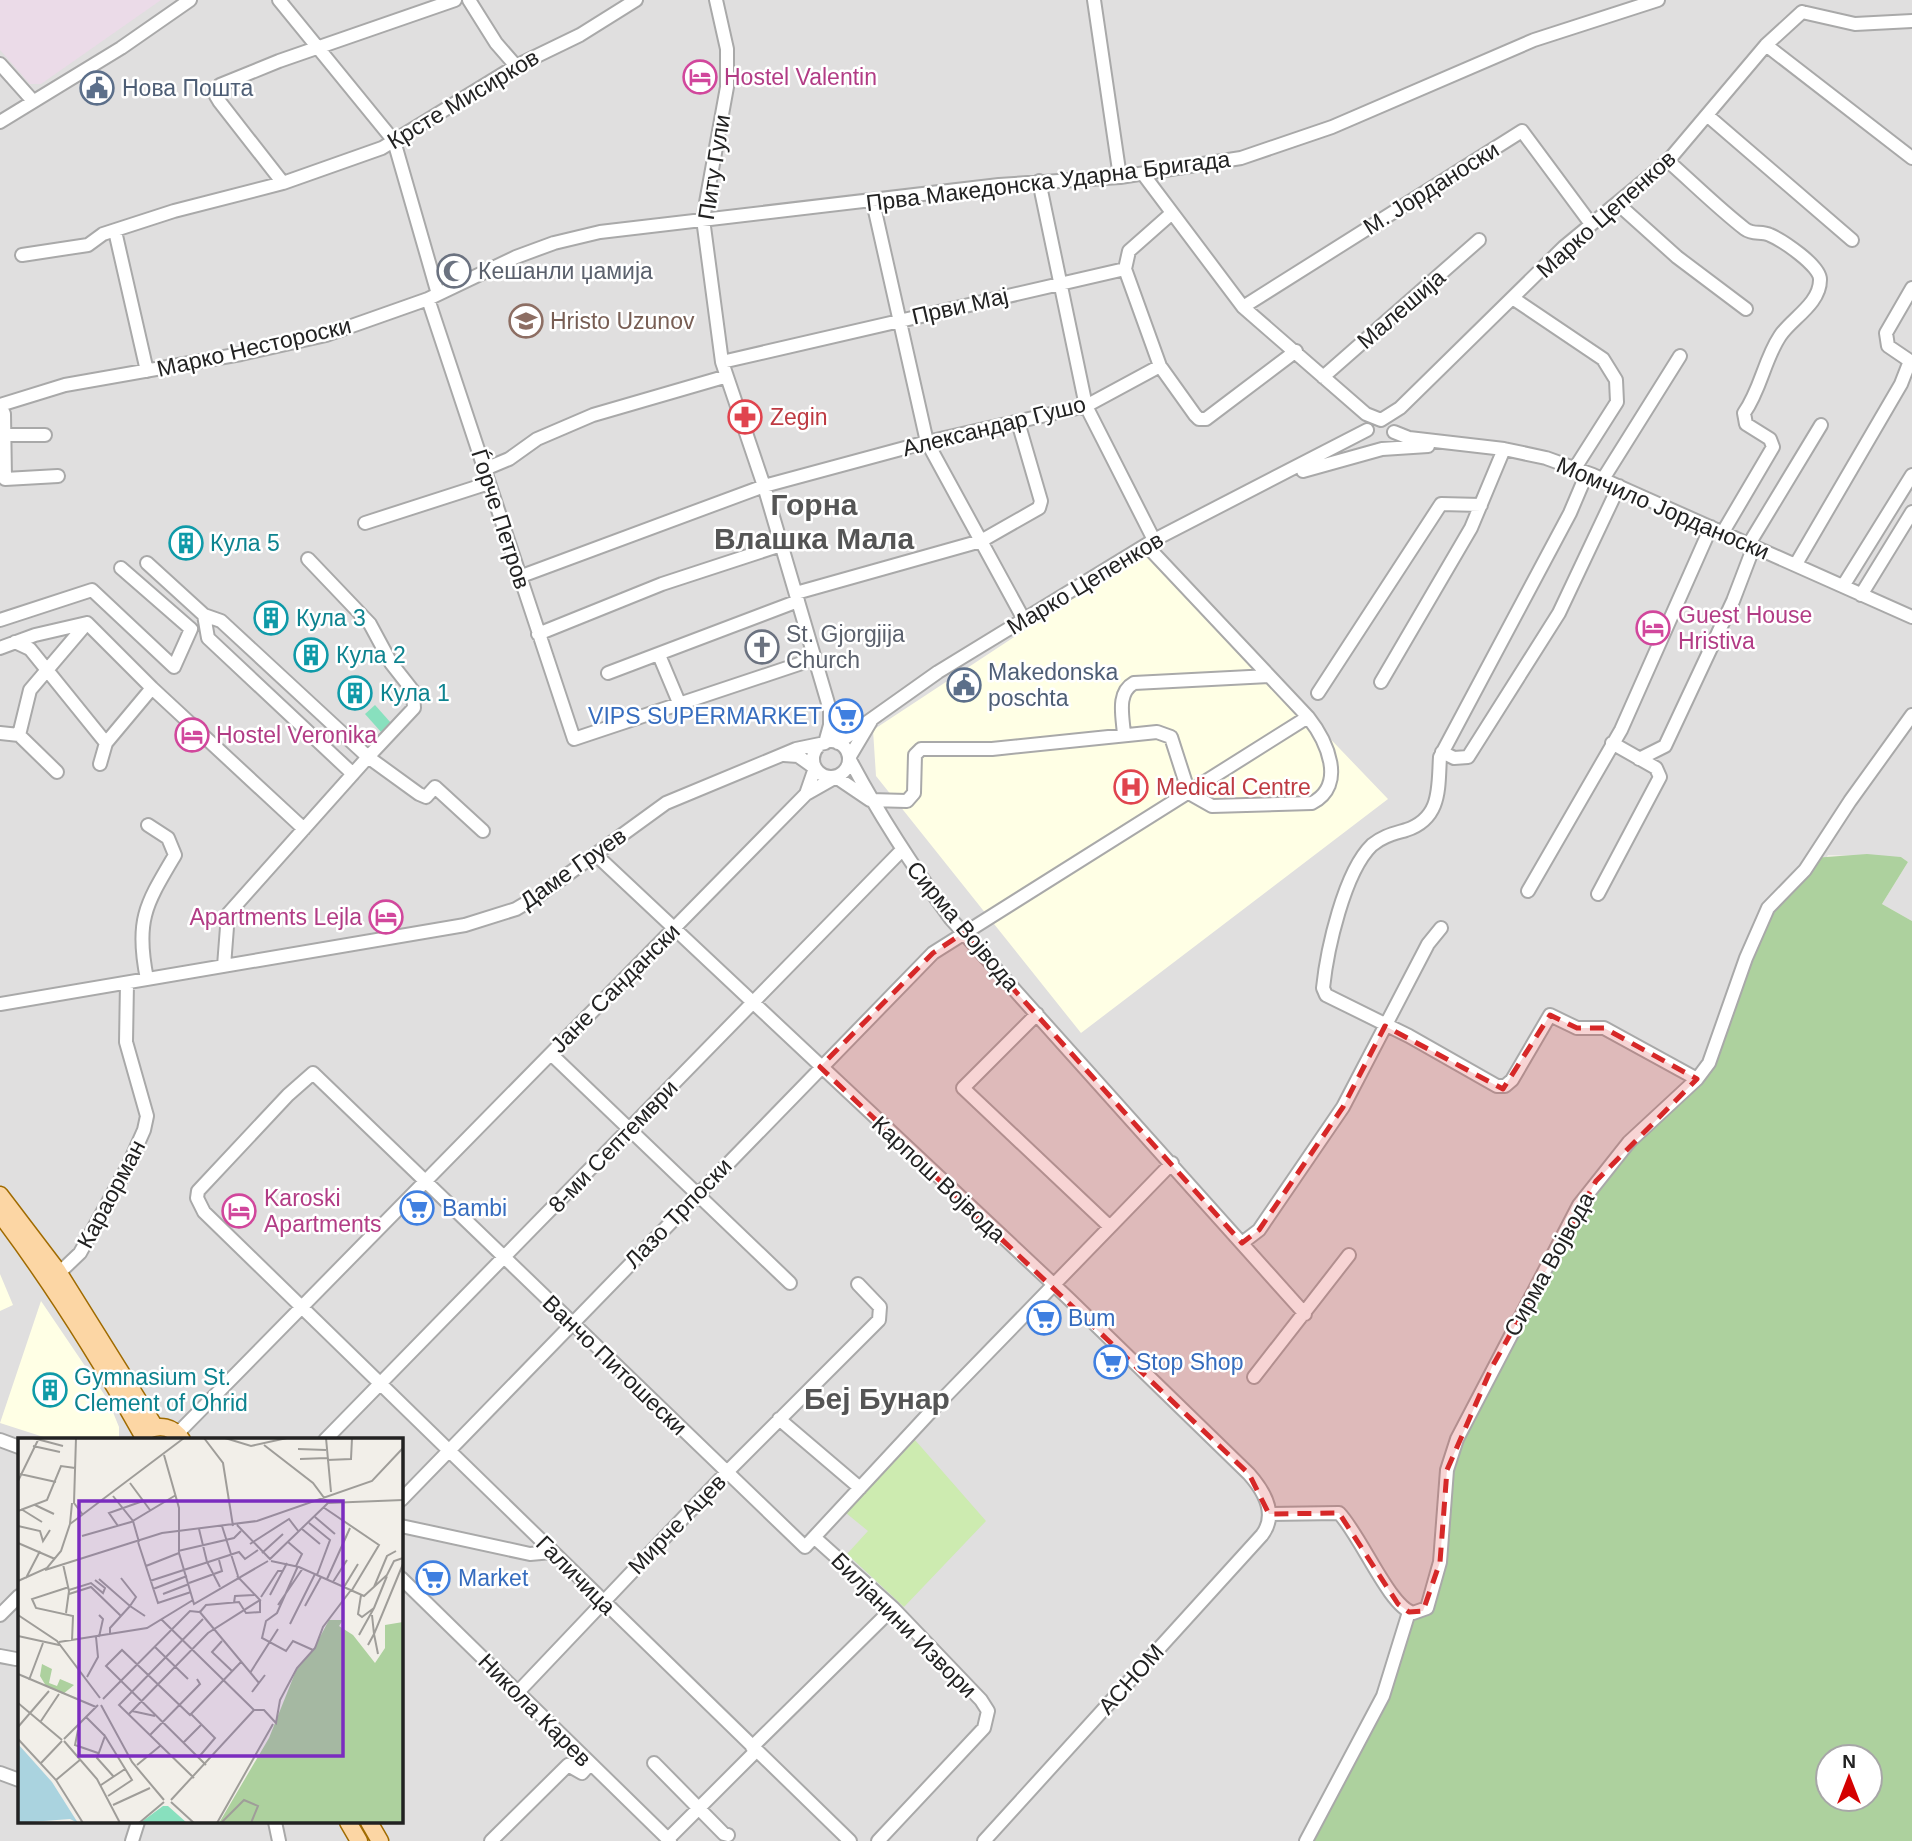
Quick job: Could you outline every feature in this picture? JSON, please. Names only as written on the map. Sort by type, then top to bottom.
[{"type":"main road","points":[[0,1195],[59,1273],[145,1434]]},
{"type":"main road","points":[[0,1214],[72,1315],[145,1434]]},
{"type":"main road","points":[[145,1434],[163,1426],[180,1437]]},
{"type":"main road","points":[[349,1824],[359,1841]]},
{"type":"main road","points":[[370,1824],[380,1841]]},
{"type":"street","points":[[0,122],[121,48],[190,0]]},
{"type":"street","points":[[279,0],[394,141]]},
{"type":"street","points":[[284,183],[219,101],[216,90],[229,80],[455,0]]},
{"type":"street","points":[[469,0],[496,43],[516,66]]},
{"type":"street","name":"Крсте Мисирков","points":[[22,255],[88,245],[96,237],[174,211],[284,183],[394,141],[516,66],[580,35],[636,0]]},
{"type":"street","name":"Питу Гули","points":[[716,0],[727,49],[727,76],[703,219],[724,377],[764,486],[833,715]]},
{"type":"street","points":[[1094,0],[1119,177]]},
{"type":"street","name":"Прва Македонска Ударна Бригада","points":[[703,219],[873,202],[1039,181],[1119,177],[1241,158],[1293,142],[1534,40],[1658,0]]},
{"type":"street","points":[[1800,6],[1856,24],[1912,21]]},
{"type":"street","name":"Марко Цепенков","points":[[1378,425],[1400,408],[1591,224],[1668,161],[1766,45],[1800,18],[1800,6]]},
{"type":"street","points":[[1766,45],[1912,158]]},
{"type":"street","points":[[0,64],[33,101]]},
{"type":"street","points":[[1708,116],[1852,240]]},
{"type":"street","name":"М. Јорданоски","points":[[1243,307],[1522,131],[1591,224]]},
{"type":"street","name":"Ѓорче Петров","points":[[394,141],[433,296],[489,483],[574,739],[680,705]]},
{"type":"street","points":[[1528,891],[1612,743],[1717,529],[1773,447],[1772,441],[1746,424],[1743,416],[1757,395],[1762,375],[1780,335],[1801,315],[1820,280],[1819,273],[1810,262],[1769,234],[1747,231],[1668,161]]},
{"type":"street","points":[[1143,174],[1243,307],[1296,351],[1393,441],[1382,449]]},
{"type":"street","points":[[784,755],[798,756],[824,776],[836,777],[870,800],[907,801],[912,797],[915,755],[921,749],[992,749],[1157,732],[1171,737],[1189,793],[1212,806],[1312,803],[1324,797],[1330,789],[1330,753],[1308,718],[1150,542],[1086,406],[1039,181]]},
{"type":"street","points":[[873,202],[927,442],[1023,618]]},
{"type":"street","points":[[1618,204],[1677,257],[1746,309]]},
{"type":"street","points":[[1172,214],[1129,251],[1125,269],[1160,366],[1195,415],[1199,419],[1206,419],[1296,351]]},
{"type":"street","name":"Марко Нестороски","points":[[0,405],[65,386],[326,335],[433,296],[516,257],[554,243],[623,228],[703,219]]},
{"type":"street","points":[[115,231],[147,371]]},
{"type":"street","name":"Малешија","points":[[1323,377],[1479,240]]},
{"type":"street","name":"Први Мај","points":[[722,362],[1125,269]]},
{"type":"street","name":"Момчило Јорданоски","points":[[1796,564],[1901,384],[1910,361],[1888,346],[1886,333],[1912,288]]},
{"type":"street","points":[[1514,299],[1603,359],[1616,380],[1618,402],[1581,470],[1570,513],[1443,752],[1438,799],[1434,808],[1415,826],[1388,834],[1371,846],[1355,869],[1325,971],[1326,995],[1497,1086],[1506,1086],[1512,1080],[1550,1015],[1577,1028],[1604,1028],[1698,1079]]},
{"type":"street","points":[[1603,479],[1680,356]]},
{"type":"street","name":"Александар Гушо","points":[[764,486],[927,442],[1086,406],[1160,366]]},
{"type":"street","points":[[485,469],[509,459],[537,439],[593,415],[724,377]]},
{"type":"street","points":[[0,405],[5,479],[58,476]]},
{"type":"street","points":[[608,673],[659,655],[797,597],[981,541],[1028,516],[1038,508],[1041,501],[1018,422]]},
{"type":"street","points":[[1378,425],[1369,444],[1382,449]]},
{"type":"street","points":[[1272,480],[1378,425],[1446,443]]},
{"type":"street","points":[[1639,759],[1665,746],[1733,601],[1752,545],[1821,425]]},
{"type":"street","points":[[4,435],[45,435]]},
{"type":"street","points":[[1272,480],[1382,449],[1446,443]]},
{"type":"street","name":"Момчило Јорданоски","points":[[1446,443],[1504,449],[1546,458],[1581,470],[1912,617]]},
{"type":"street","points":[[1381,682],[1481,505],[1504,449]]},
{"type":"street","points":[[1843,586],[1912,475]]},
{"type":"street","name":"Марко Цепенков","points":[[871,721],[908,692],[1023,618],[1150,542],[1272,480]]},
{"type":"street","points":[[365,523],[489,483]]},
{"type":"street","points":[[519,577],[764,486]]},
{"type":"street","points":[[1443,752],[1454,758],[1468,757],[1559,613],[1619,486]]},
{"type":"street","points":[[1318,693],[1441,504],[1481,505]]},
{"type":"street","points":[[1861,595],[1912,512]]},
{"type":"street","points":[[538,634],[649,589],[781,545]]},
{"type":"street","points":[[224,966],[228,914],[414,708],[413,691],[391,663],[370,624],[308,559]]},
{"type":"street","points":[[147,563],[204,615],[221,621],[369,757],[419,794],[426,797],[435,787],[483,831]]},
{"type":"street","points":[[0,620],[92,590],[174,667],[191,629],[121,568]]},
{"type":"street","points":[[204,615],[208,638],[353,774]]},
{"type":"street","points":[[87,623],[152,688],[304,829]]},
{"type":"street","points":[[0,648],[34,635],[87,623]]},
{"type":"street","points":[[19,735],[30,690],[87,623]]},
{"type":"street","points":[[30,649],[34,635]]},
{"type":"street","points":[[15,642],[30,649],[106,743]]},
{"type":"street","points":[[659,655],[680,705],[814,659]]},
{"type":"street","points":[[1124,735],[1122,694],[1126,687],[1134,683],[1269,676]]},
{"type":"street","points":[[100,764],[106,743],[152,688]]},
{"type":"street","points":[[831,743],[830,725],[833,715],[858,728]]},
{"type":"street","name":"Сирма Војвода","points":[[1409,1612],[1423,1611],[1433,1594],[1442,1547],[1447,1470],[1457,1439],[1575,1213],[1595,1181],[1629,1142],[1698,1079],[1709,1063],[1738,979],[1768,908],[1805,870],[1850,801],[1912,715]]},
{"type":"street","name":"Лазо Трпоски","points":[[402,1499],[933,953],[1308,718]]},
{"type":"street","points":[[815,768],[816,750],[871,721]]},
{"type":"street","points":[[836,777],[845,772],[849,758],[871,721]]},
{"type":"street","points":[[0,733],[19,735],[57,772]]},
{"type":"street","points":[[831,743],[846,749],[849,758]]},
{"type":"street","name":"Даме Груев","points":[[0,1004],[491,918],[538,896],[666,803],[809,745],[831,743]]},
{"type":"street","points":[[1598,894],[1661,776],[1656,768],[1612,743]]},
{"type":"street","name":"Сирма Војвода","points":[[849,758],[870,800],[901,850],[963,933],[1305,1314]]},
{"type":"street","name":"Јане Сандански","points":[[806,794],[815,768]]},
{"type":"street","name":"Јане Сандански","points":[[180,1437],[391,1215],[426,1183],[806,794],[836,777]]},
{"type":"street","points":[[147,979],[140,946],[147,902],[175,855],[169,838],[149,825]]},
{"type":"street","name":"8-ми Септември","points":[[327,1438],[901,850]]},
{"type":"street","name":"Карпош Војвода","points":[[595,854],[1054,1286],[1249,1474],[1264,1495],[1269,1514]]},
{"type":"street","points":[[1242,1243],[1259,1230],[1330,1128],[1428,944],[1441,928]]},
{"type":"street","name":"Караорман","points":[[59,1273],[80,1253],[128,1166],[144,1130],[147,1115],[126,1042],[127,983]]},
{"type":"street","points":[[1037,1014],[962,1088],[1109,1226]]},
{"type":"street","points":[[551,1054],[790,1283]]},
{"type":"street","points":[[303,1309],[204,1212],[197,1198],[203,1184],[288,1095],[313,1073],[351,1106],[426,1183]]},
{"type":"street","points":[[815,1538],[1109,1226],[1172,1163]]},
{"type":"street","name":"Ванчо Питошески","points":[[426,1183],[805,1547],[815,1538]]},
{"type":"street","points":[[1254,1377],[1349,1255]]},
{"type":"street","name":"Мирче Ацев","points":[[517,1692],[779,1419],[879,1320],[880,1307],[858,1284]]},
{"type":"street","name":"Галичица","points":[[303,1309],[850,1841]]},
{"type":"street","points":[[779,1419],[860,1488]]},
{"type":"street","points":[[0,1440],[18,1447]]},
{"type":"street","points":[[1269,1514],[1339,1513],[1357,1535],[1392,1597],[1409,1612],[1383,1696],[1306,1841]]},
{"type":"street","name":"АСНОМ","points":[[984,1841],[1262,1535],[1269,1514]]},
{"type":"street","points":[[402,1526],[530,1554],[552,1552]]},
{"type":"street","name":"Билјанини Извори","points":[[815,1538],[893,1608],[981,1700],[988,1718],[984,1728],[878,1841]]},
{"type":"street","name":"Никола Карев","points":[[402,1579],[669,1840]]},
{"type":"street","points":[[0,1615],[18,1597]]},
{"type":"street","points":[[669,1840],[893,1608]]},
{"type":"street","points":[[0,1656],[16,1659]]},
{"type":"street","points":[[654,1763],[728,1835]]},
{"type":"street","points":[[491,1841],[568,1765],[574,1765],[582,1773],[590,1764]]},
{"type":"street","points":[[0,1773],[18,1780]]},
{"type":"street","points":[[132,1841],[137,1824]]},
{"type":"highlighted area","points":[[963,933],[1242,1243],[1259,1230],[1343,1107],[1385,1026],[1503,1089],[1550,1015],[1577,1028],[1604,1028],[1697,1079],[1596,1181],[1492,1367],[1447,1470],[1440,1562],[1423,1611],[1409,1612],[1398,1604],[1339,1513],[1269,1514],[1249,1474],[820,1067],[933,953]]},
{"type":"shaded area","points":[[0,0],[1912,0],[1912,921],[1882,904],[1908,862],[1901,857],[1828,855],[1709,1063],[1440,1562],[1395,1667],[1306,1841],[0,1841]]},
{"type":"shaded area","points":[[0,0],[161,0],[41,84],[30,84],[0,50]]},
{"type":"shaded area","name":"Medical Centre","points":[[1148,549],[1388,799],[1081,1033],[876,776],[873,730]]},
{"type":"shaded area","points":[[0,1274],[13,1305],[0,1311]]},
{"type":"shaded area","points":[[41,1301],[108,1400],[119,1427],[119,1438],[47,1438],[0,1423]]},
{"type":"green space","points":[[375,705],[391,723],[381,732],[365,714]]},
{"type":"green space","points":[[1867,854],[1901,857],[1908,862],[1882,904],[1912,921],[1912,1841],[1306,1841],[1376,1712],[1403,1624],[1430,1602],[1447,1470],[1596,1181],[1697,1079],[1768,908],[1813,858]]},
{"type":"green space","points":[[915,1440],[986,1521],[904,1607],[847,1554],[868,1531],[846,1513]]},
{"type":"place","name":"Hostel Valentin","points":[[700,77]]},
{"type":"place","name":"Нова Пошта","points":[[97,88]]},
{"type":"place","name":"Кешанли џамија","points":[[454,271]]},
{"type":"place","name":"Hristo Uzunov","points":[[526,321]]},
{"type":"place","name":"Zegin","points":[[745,417]]},
{"type":"place","name":"Кула 5","points":[[186,543]]},
{"type":"place","name":"Кула 3","points":[[271,618]]},
{"type":"place","name":"Guest House Hristiva","points":[[1653,628]]},
{"type":"place","name":"St. Gjorgjija Church","points":[[762,647]]},
{"type":"place","name":"Кула 2","points":[[311,655]]},
{"type":"place","name":"Makedonska poschta","points":[[964,685]]},
{"type":"place","name":"Кула 1","points":[[355,693]]},
{"type":"place","name":"VIPS SUPERMARKET","points":[[846,716]]},
{"type":"place","name":"Hostel Veronika","points":[[192,735]]},
{"type":"place","name":"Medical Centre","points":[[1131,787]]},
{"type":"place","name":"Apartments Lejla","points":[[386,917]]},
{"type":"place","name":"Bambi","points":[[417,1208]]},
{"type":"place","name":"Karoski Apartments","points":[[239,1211]]},
{"type":"place","name":"Bum","points":[[1044,1318]]},
{"type":"place","name":"Stop Shop","points":[[1111,1362]]},
{"type":"place","name":"Gymnasium St. Clement of Ohrid","points":[[50,1390]]},
{"type":"place","name":"Market","points":[[433,1578]]},
{"type":"district","name":"Горна Влашка Мала","points":[[814,522]]},
{"type":"district","name":"Беј Бунар","points":[[877,1399]]}]
